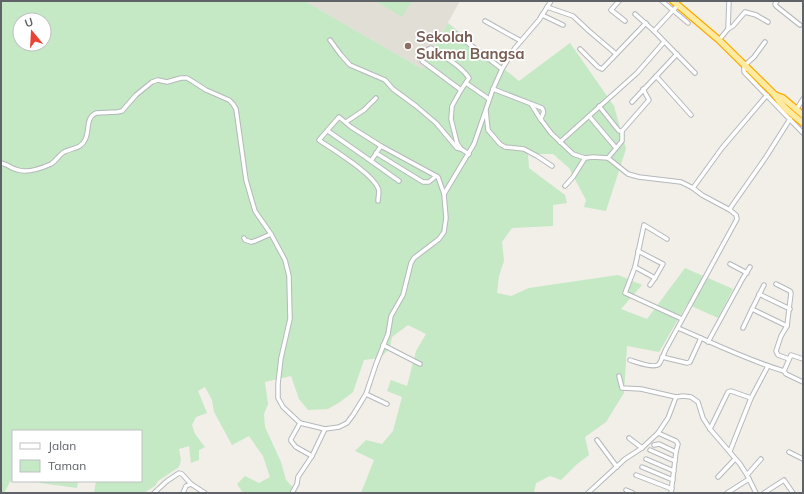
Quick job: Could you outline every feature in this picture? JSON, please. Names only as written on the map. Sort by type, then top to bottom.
[{"type":"highway","points":[[673,1],[719,40],[775,95],[785,108],[803,123]]},
{"type":"highway","points":[[775,95],[783,98],[803,115]]},
{"type":"street","points":[[444,194],[474,144],[489,99],[502,68],[521,41],[535,26],[551,1]]},
{"type":"street","points":[[619,1],[611,10],[625,22]]},
{"type":"street","points":[[662,1],[688,23]]},
{"type":"street","points":[[728,29],[729,1]]},
{"type":"street","points":[[777,1],[775,4],[776,6],[800,24]]},
{"type":"street","points":[[654,31],[678,5]]},
{"type":"street","points":[[547,7],[573,16],[616,54]]},
{"type":"street","points":[[719,40],[745,12],[756,15],[768,22]]},
{"type":"street","points":[[635,14],[646,23],[695,73]]},
{"type":"street","points":[[542,15],[563,25]]},
{"type":"street","points":[[485,21],[521,41]]},
{"type":"street","points":[[580,49],[598,67],[604,67],[646,23]]},
{"type":"street","points":[[456,34],[502,68]]},
{"type":"street","points":[[330,40],[350,65],[386,80],[394,89],[430,117],[457,148],[469,154]]},
{"type":"street","points":[[560,142],[637,73],[664,42]]},
{"type":"street","points":[[766,42],[754,57],[744,66],[745,74],[803,133]]},
{"type":"street","points":[[461,90],[422,61],[422,58],[427,50],[431,48],[461,68],[469,78],[452,106],[451,112],[452,127],[457,143],[461,149]]},
{"type":"street","points":[[632,102],[677,54]]},
{"type":"street","points":[[656,76],[691,115]]},
{"type":"street","points":[[1,163],[23,171],[51,164],[63,152],[83,144],[86,138],[89,122],[93,114],[122,111],[136,95],[155,81],[167,82],[187,78],[234,104],[246,180],[255,211],[271,234],[288,267],[291,311],[281,358],[278,396],[283,407],[300,423],[326,429],[339,427],[347,422],[366,394],[388,334],[391,316],[403,295],[411,263],[414,258],[439,238],[444,232],[446,218],[444,194],[440,180],[436,176],[381,146],[338,117],[328,131],[319,140],[373,180],[379,189],[378,201]]},
{"type":"street","points":[[466,83],[489,99]]},
{"type":"street","points":[[493,89],[542,108],[544,111],[541,120]]},
{"type":"street","points":[[608,158],[622,141],[622,131],[649,100],[643,89]]},
{"type":"street","points":[[693,188],[722,148],[767,96]]},
{"type":"street","points":[[346,122],[376,98]]},
{"type":"street","points":[[796,110],[803,99]]},
{"type":"street","points":[[531,104],[551,133],[573,154],[585,158],[608,158],[628,174],[644,178],[681,182],[730,210],[736,215],[737,219],[662,357],[660,364],[655,366],[630,360]]},
{"type":"street","points":[[599,106],[619,131],[622,131]]},
{"type":"street","points":[[485,110],[488,130],[500,144],[505,147],[524,150],[544,160],[552,166]]},
{"type":"street","points":[[589,116],[616,148]]},
{"type":"street","points":[[730,210],[731,206],[766,157],[790,119]]},
{"type":"street","points":[[328,131],[399,181]]},
{"type":"street","points":[[371,162],[381,146]]},
{"type":"street","points":[[376,154],[423,182],[429,182],[436,176]]},
{"type":"street","points":[[565,186],[573,177],[585,158]]},
{"type":"street","points":[[667,239],[644,226],[635,267],[625,294],[682,320]]},
{"type":"street","points":[[244,238],[245,240],[251,242],[271,234]]},
{"type":"street","points":[[638,251],[662,264],[650,285]]},
{"type":"street","points":[[730,264],[747,273]]},
{"type":"street","points":[[635,267],[654,278]]},
{"type":"street","points":[[708,342],[750,267]]},
{"type":"street","points":[[776,284],[791,292],[787,326],[781,336],[776,351],[778,355],[789,359]]},
{"type":"street","points":[[744,328],[764,285]]},
{"type":"street","points":[[760,294],[790,309]]},
{"type":"street","points":[[752,309],[787,326]]},
{"type":"street","points":[[678,328],[708,342],[768,366],[784,370],[786,374],[803,382]]},
{"type":"street","points":[[662,357],[687,363],[690,362],[701,338]]},
{"type":"street","points":[[383,345],[420,364]]},
{"type":"street","points":[[784,370],[791,355],[803,359]]},
{"type":"street","points":[[730,451],[751,398],[768,366]]},
{"type":"street","points":[[619,376],[621,386],[624,389],[641,389],[676,397],[691,397],[698,402],[703,418],[710,430],[730,451],[747,475],[756,493]]},
{"type":"street","points":[[710,430],[728,392],[731,391],[751,398]]},
{"type":"street","points":[[366,394],[387,404]]},
{"type":"street","points":[[588,493],[625,459],[642,448],[658,433],[668,418],[676,397]]},
{"type":"street","points":[[300,423],[290,439],[296,447],[312,456]]},
{"type":"street","points":[[292,493],[297,484],[298,477],[312,456],[326,429]]},
{"type":"street","points":[[636,475],[671,491],[678,445],[677,442],[658,433]]},
{"type":"street","points":[[629,438],[642,448]]},
{"type":"street","points":[[597,440],[617,467]]},
{"type":"street","points":[[654,445],[659,444],[676,452]]},
{"type":"street","points":[[650,450],[675,461]]},
{"type":"street","points":[[790,452],[803,459]]},
{"type":"street","points":[[646,459],[674,471]]},
{"type":"street","points":[[718,477],[735,459]]},
{"type":"street","points":[[747,475],[761,460]]},
{"type":"street","points":[[642,467],[673,480]]},
{"type":"street","points":[[154,493],[167,480],[179,473],[182,474],[190,484],[205,493]]},
{"type":"street","points":[[727,493],[749,479]]},
{"type":"street","points":[[764,493],[784,480],[793,493]]},
{"type":"street","points":[[183,493],[186,486],[190,484]]},
{"type":"street","points":[[626,490],[633,493]]},
{"type":"shaded area","name":"Sekolah Sukma Bangsa","points":[[305,1],[460,1],[422,69]]},
{"type":"green space","points":[[1,1],[305,1],[422,69],[448,23],[519,81],[570,43],[614,106],[626,149],[606,211],[584,207],[586,200],[569,168],[553,154],[528,154],[529,168],[565,195],[567,203],[553,205],[553,226],[512,228],[502,242],[504,261],[499,276],[497,293],[511,296],[529,288],[618,275],[642,285],[621,309],[647,319],[685,268],[733,289],[718,318],[687,304],[659,352],[627,346],[624,393],[606,422],[585,437],[589,455],[561,480],[550,476],[536,483],[534,492],[537,493],[361,493],[374,460],[355,451],[366,440],[382,444],[393,431],[402,397],[387,391],[391,380],[407,386],[416,351],[426,334],[408,325],[392,337],[390,348],[380,358],[364,360],[353,392],[328,409],[308,410],[299,399],[291,376],[265,382],[268,404],[264,414],[265,427],[281,462],[286,480],[298,493],[243,493],[237,484],[245,476],[259,483],[270,477],[263,456],[249,436],[232,445],[214,412],[212,400],[205,387],[198,391],[207,413],[196,417],[192,425],[195,434],[205,447],[199,450],[199,460],[191,463],[189,446],[179,449],[181,460],[179,467],[145,492],[94,493],[96,482],[142,482],[142,430],[12,430],[12,481],[4,493],[1,493]]},
{"type":"green space","points":[[376,1],[412,1],[402,17]]},
{"type":"green space","points":[[38,482],[78,482],[77,488]]},
{"type":"place","name":"Sekolah Sukma Bangsa","points":[[408,46]]}]
